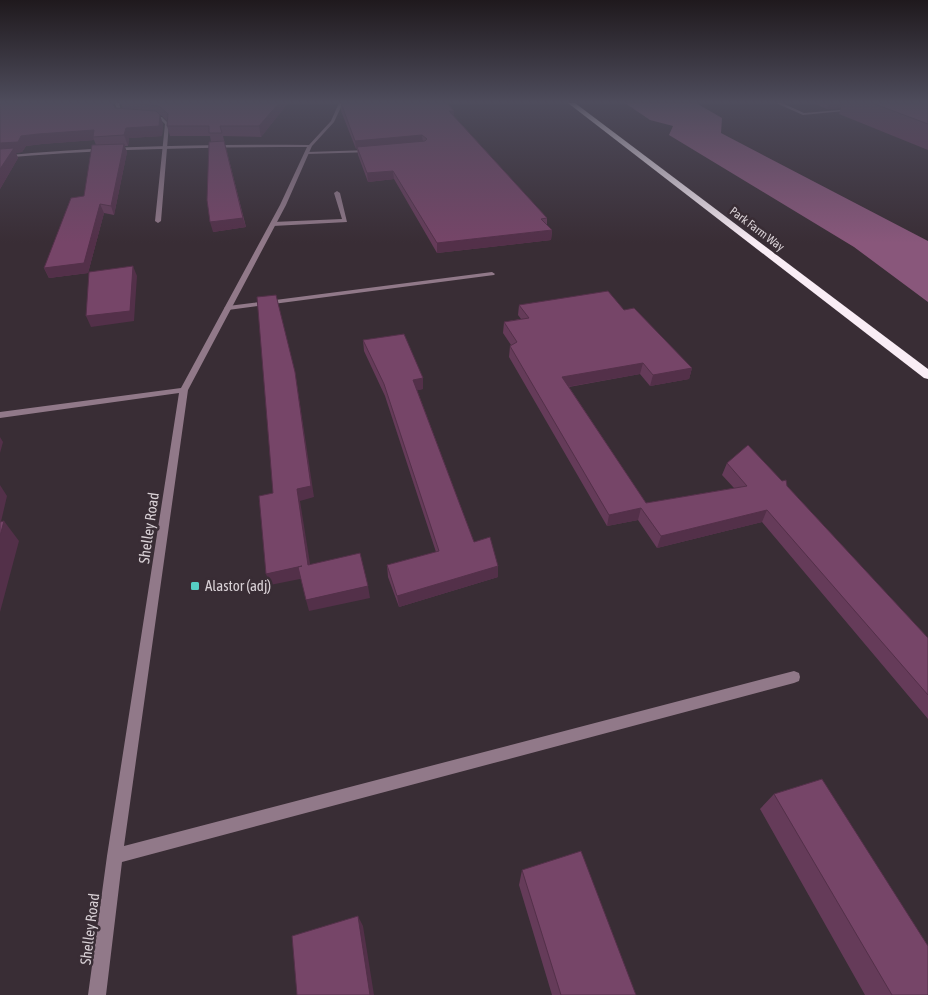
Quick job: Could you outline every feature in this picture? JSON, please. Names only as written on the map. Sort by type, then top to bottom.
[{"type":"highway","name":"Park Farm Way","points":[[631,149],[928,375]]},
{"type":"street","points":[[0,157],[113,149]]},
{"type":"street","points":[[158,220],[165,149]]},
{"type":"street","points":[[296,149],[347,153],[376,151]]},
{"type":"street","name":"Shelley Road","points":[[97,995],[115,856],[184,390],[273,224],[308,150]]},
{"type":"street","points":[[273,224],[345,221],[337,193]]},
{"type":"street","points":[[228,308],[492,274]]},
{"type":"street","points":[[0,415],[184,390]]},
{"type":"street","points":[[115,856],[794,677]]},
{"type":"shaded area","points":[[693,149],[752,149],[928,241],[928,302],[854,247]]},
{"type":"building","points":[[0,149],[13,149],[0,169]]},
{"type":"building","points":[[91,149],[123,149],[111,206],[100,204],[84,263],[44,268],[71,198],[84,196]]},
{"type":"building","points":[[209,149],[226,149],[243,218],[210,222],[207,200]]},
{"type":"building","points":[[358,149],[484,149],[547,218],[541,219],[552,230],[437,243],[393,171],[367,173]]},
{"type":"building","points":[[133,266],[130,311],[86,316],[89,272]]},
{"type":"building","points":[[608,291],[624,310],[634,308],[692,368],[653,375],[643,363],[562,377],[646,503],[747,486],[727,463],[748,445],[782,481],[786,480],[787,486],[928,638],[928,695],[767,510],[661,536],[641,508],[609,515],[510,346],[517,342],[504,322],[529,318],[519,305]]},
{"type":"building","points":[[276,295],[295,372],[311,486],[297,489],[308,565],[360,553],[368,586],[306,600],[298,567],[302,566],[266,574],[259,496],[273,493],[257,297]]},
{"type":"building","points":[[404,334],[423,378],[413,380],[474,542],[490,537],[498,566],[397,596],[387,565],[439,551],[384,384],[363,340]]},
{"type":"building","points":[[4,521],[0,536],[0,522]]},
{"type":"building","points":[[822,779],[928,946],[928,995],[892,995],[774,794]]},
{"type":"building","points":[[581,851],[636,995],[561,995],[522,870]]},
{"type":"building","points":[[358,916],[370,995],[297,995],[292,936]]},
{"type":"place","name":"Alastor (adj)","points":[[195,586]]}]
